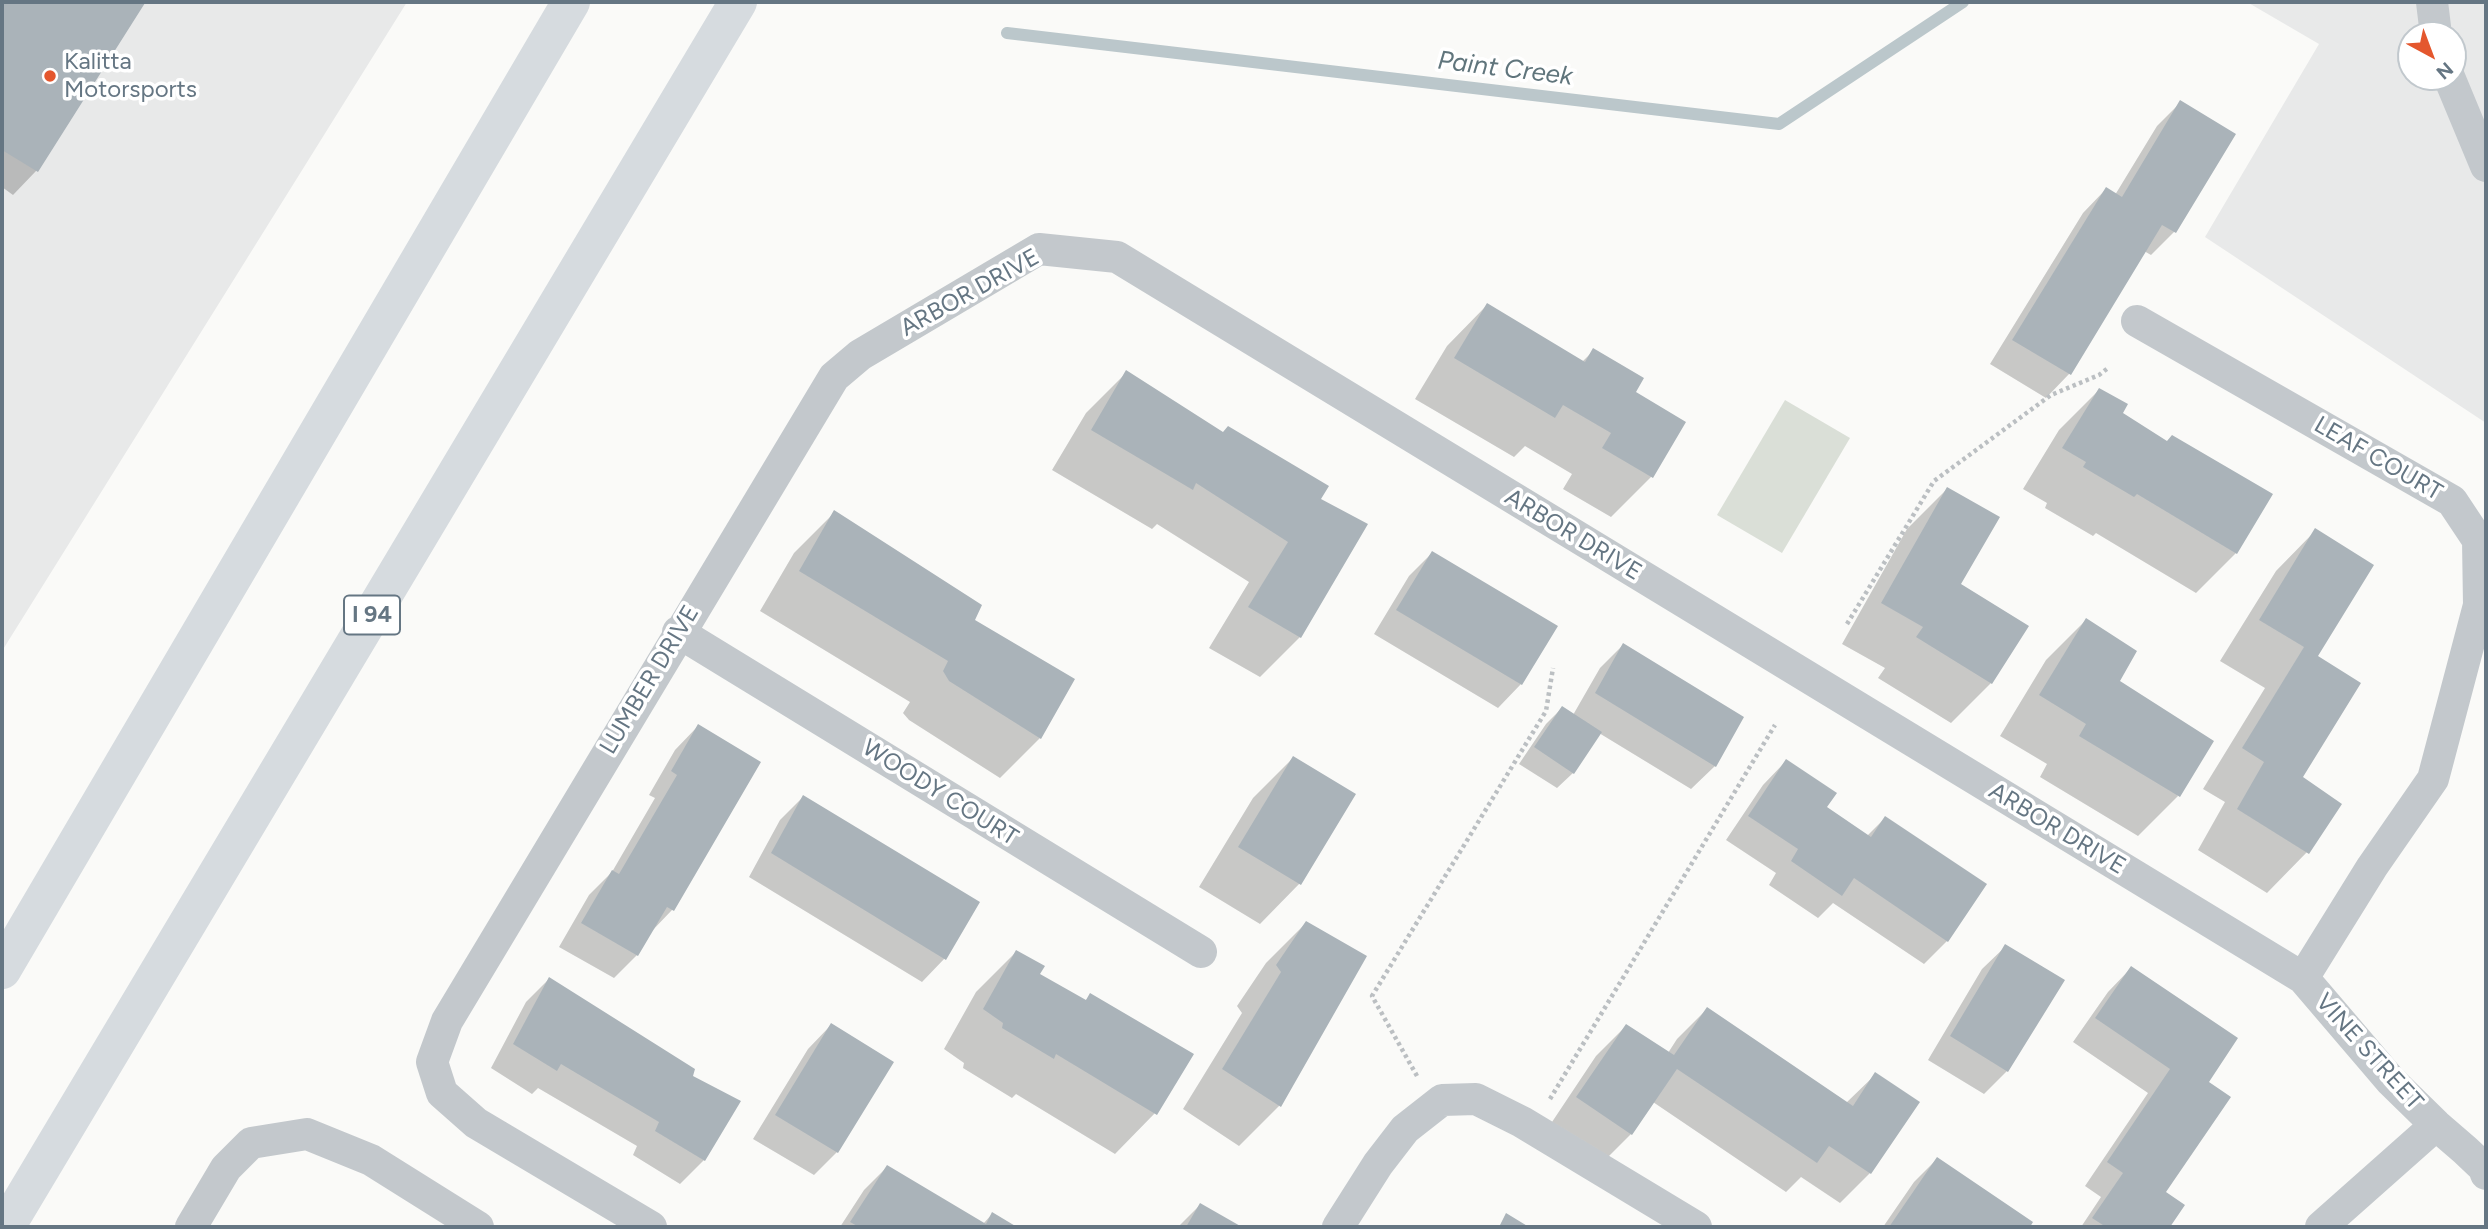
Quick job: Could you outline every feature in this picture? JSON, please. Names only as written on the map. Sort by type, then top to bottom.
[{"type":"highway","points":[[2,970],[571,2]]},
{"type":"highway","name":"I 94","points":[[6,1227],[738,2]]},
{"type":"street","points":[[2432,2],[2434,21]]},
{"type":"street","points":[[2455,91],[2486,166]]},
{"type":"street","name":"ARBOR DRIVE","points":[[834,377],[860,355],[1039,249],[1117,257],[2303,978]]},
{"type":"street","name":"LEAF COURT","points":[[2137,321],[2452,501],[2478,540],[2479,605],[2432,779],[2372,867],[2303,978]]},
{"type":"street","name":"LUMBER DRIVE","points":[[651,1227],[477,1123],[442,1093],[432,1062],[447,1021],[468,985],[678,632],[834,377]]},
{"type":"street","name":"WOODY COURT","points":[[678,632],[1201,953]]},
{"type":"street","name":"VINE STREET","points":[[2303,978],[2391,1081],[2436,1125],[2476,1146],[2486,1174]]},
{"type":"street","points":[[1338,1227],[1378,1164],[1405,1129],[1442,1100],[1476,1099],[1532,1128],[1696,1227]]},
{"type":"street","points":[[2321,1227],[2436,1125]]},
{"type":"street","points":[[191,1227],[226,1168],[251,1143],[307,1134],[371,1160],[478,1227]]},
{"type":"path","points":[[1847,624],[1934,481],[2051,395],[2108,369]]},
{"type":"path","points":[[1421,1083],[1372,996],[1546,711],[1553,668]]},
{"type":"path","points":[[1547,1102],[1775,725]]},
{"type":"shaded area","points":[[2,2],[407,2],[2,651]]},
{"type":"shaded area","points":[[2247,2],[2486,2],[2486,423],[2205,237],[2319,44]]},
{"type":"shaded area","points":[[1785,400],[1850,438],[1782,553],[1717,515]]},
{"type":"building","name":"Kalitta Motorsports","points":[[2,2],[145,3],[38,172],[2,150]]},
{"type":"building","points":[[2180,100],[2236,134],[2176,233],[2162,225],[2071,375],[2012,340],[2106,187],[2122,197]]},
{"type":"building","points":[[1487,303],[1585,362],[1593,348],[1644,378],[1636,392],[1686,422],[1653,478],[1602,448],[1611,433],[1563,405],[1555,418],[1454,358]]},
{"type":"building","points":[[1126,370],[1223,432],[1228,426],[1329,486],[1321,499],[1368,524],[1301,638],[1248,607],[1288,542],[1196,483],[1193,490],[1091,430]]},
{"type":"building","points":[[2099,388],[2128,404],[2123,413],[2167,441],[2172,435],[2273,494],[2237,554],[2137,494],[2134,497],[2083,467],[2086,462],[2062,448]]},
{"type":"building","points":[[1947,487],[2000,517],[1961,584],[2029,626],[1992,684],[1916,637],[1923,627],[1881,603]]},
{"type":"building","points":[[834,510],[982,605],[975,620],[1075,679],[1041,739],[949,681],[943,671],[948,661],[799,571]]},
{"type":"building","points":[[2315,528],[2374,565],[2318,656],[2361,683],[2303,777],[2342,804],[2309,854],[2237,809],[2264,762],[2242,748],[2304,647],[2259,620]]},
{"type":"building","points":[[1432,551],[1558,626],[1522,685],[1396,610]]},
{"type":"building","points":[[2086,618],[2137,651],[2120,681],[2214,741],[2180,797],[2079,736],[2086,724],[2039,695]]},
{"type":"building","points":[[1623,643],[1744,717],[1716,767],[1595,693]]},
{"type":"building","points":[[1562,706],[1602,732],[1574,774],[1534,747]]},
{"type":"building","points":[[698,724],[761,762],[674,911],[667,907],[638,956],[581,923],[612,870],[619,874],[677,775],[671,771]]},
{"type":"building","points":[[1293,756],[1356,794],[1301,885],[1238,847]]},
{"type":"building","points":[[1786,759],[1837,793],[1827,807],[1871,837],[1885,816],[1987,884],[1948,942],[1854,878],[1842,896],[1791,861],[1798,849],[1748,816]]},
{"type":"building","points":[[803,795],[980,902],[946,960],[771,853]]},
{"type":"building","points":[[1306,921],[1367,956],[1281,1107],[1222,1069],[1281,972],[1276,965]]},
{"type":"building","points":[[2005,944],[2065,980],[2008,1072],[1950,1036]]},
{"type":"building","points":[[1016,950],[1045,966],[1040,974],[1086,1000],[1090,993],[1194,1054],[1157,1115],[1056,1054],[1054,1059],[1002,1028],[1003,1023],[983,1009]]},
{"type":"building","points":[[2131,966],[2238,1038],[2209,1082],[2231,1097],[2166,1192],[2185,1205],[2170,1227],[2106,1227],[2092,1218],[2123,1173],[2107,1162],[2170,1069],[2095,1018]]},
{"type":"building","points":[[549,977],[695,1069],[693,1076],[741,1101],[705,1161],[655,1131],[659,1122],[561,1064],[557,1071],[513,1044]]},
{"type":"building","points":[[1707,1007],[1853,1106],[1875,1072],[1920,1102],[1871,1174],[1829,1146],[1817,1163],[1677,1069],[1632,1135],[1576,1097],[1626,1024],[1674,1055]]},
{"type":"building","points":[[831,1023],[894,1062],[838,1153],[775,1115]]},
{"type":"building","points":[[1937,1157],[2033,1222],[2030,1227],[1889,1227]]},
{"type":"building","points":[[887,1165],[986,1224],[992,1212],[1017,1227],[859,1227],[850,1222]]},
{"type":"building","points":[[1200,1203],[1242,1227],[1186,1227]]},
{"type":"building","points":[[1506,1213],[1529,1227],[1499,1227]]},
{"type":"waterway","name":"Paint Creek","points":[[1007,33],[1779,124],[1963,2]]},
{"type":"place","name":"Kalitta Motorsports","points":[[50,76]]}]
